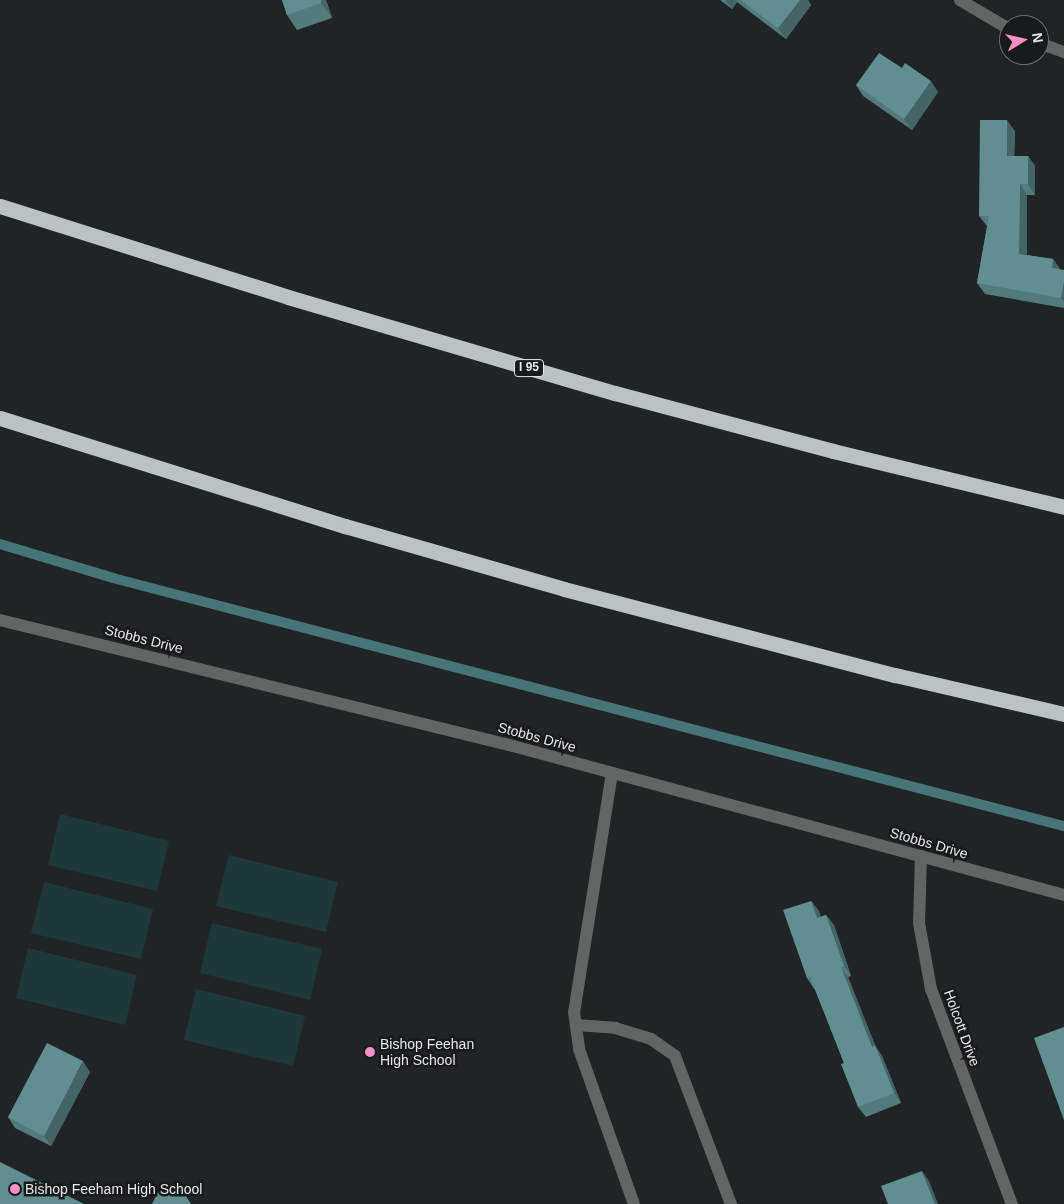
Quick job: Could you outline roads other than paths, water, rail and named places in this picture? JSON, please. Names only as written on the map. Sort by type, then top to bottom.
[{"type":"highway","name":"I 95","points":[[0,206],[288,297],[606,390],[833,451],[1064,507]]},
{"type":"highway","points":[[0,418],[336,523],[564,589],[876,670],[1064,714]]},
{"type":"street","points":[[960,0],[999,23]]},
{"type":"street","points":[[1049,47],[1064,52]]},
{"type":"street","name":"Stobbs Drive","points":[[0,620],[612,773],[1064,895]]},
{"type":"street","points":[[612,773],[574,1012],[579,1049],[634,1204]]},
{"type":"street","name":"Holcott Drive","points":[[921,856],[919,923],[932,989],[1012,1204]]},
{"type":"street","points":[[576,1025],[615,1028],[651,1039],[675,1056],[731,1204]]},
{"type":"waterway","points":[[0,544],[113,578],[1064,826]]},
{"type":"place","name":"Bishop Feehan High School","points":[[370,1052]]},
{"type":"place","name":"Bishop Feeham High School","points":[[15,1189]]}]
